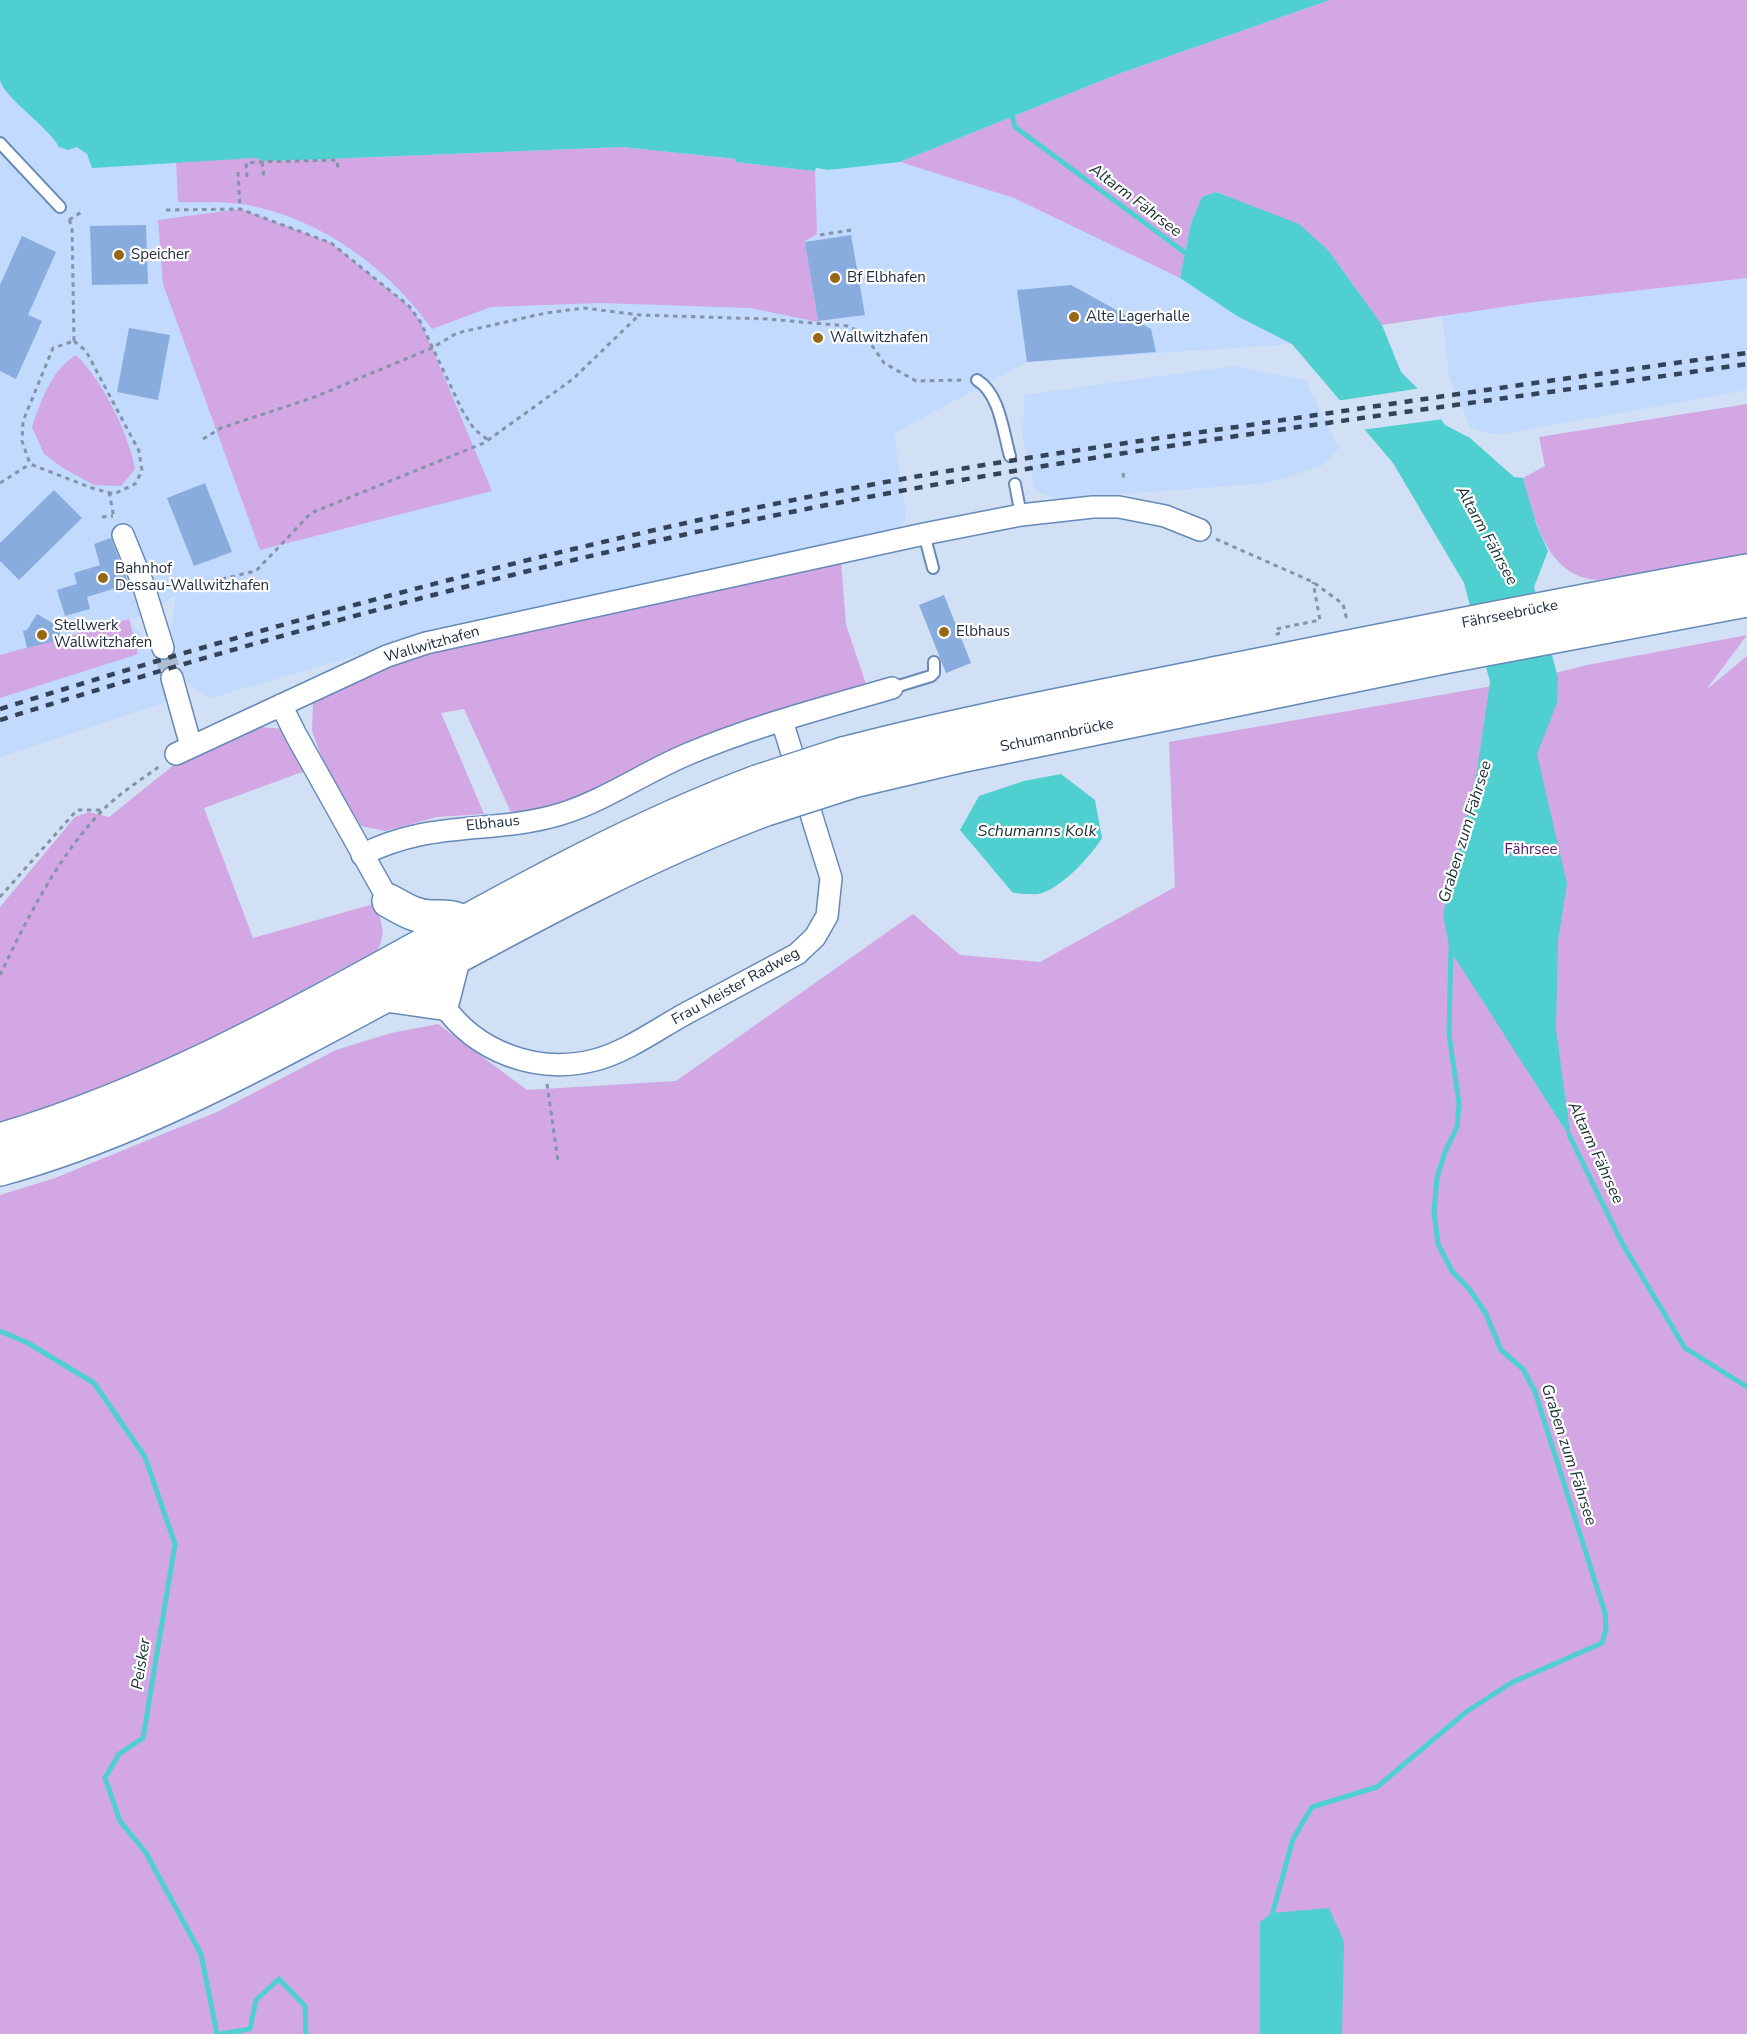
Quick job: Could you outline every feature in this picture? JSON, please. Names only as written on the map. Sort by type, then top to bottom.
[{"type":"highway","points":[[1591,613],[1747,571]]},
{"type":"highway","points":[[1591,613],[1747,600]]},
{"type":"highway","name":"Fährseebrücke","points":[[1438,644],[1591,613]]},
{"type":"highway","points":[[1147,703],[1352,647],[1438,644]]},
{"type":"highway","points":[[1147,703],[1438,644]]},
{"type":"highway","name":"Schumannbrücke","points":[[762,795],[848,767],[1147,703]]},
{"type":"highway","points":[[0,1140],[72,1117],[173,1076],[627,836],[762,795]]},
{"type":"highway","points":[[0,1169],[108,1132],[193,1096],[651,856],[762,795]]},
{"type":"highway","points":[[389,901],[408,912],[429,917],[448,915],[464,922]]},
{"type":"highway","points":[[389,901],[398,926],[401,956]]},
{"type":"highway","points":[[386,995],[442,1003],[453,960]]},
{"type":"street","name":"Wallwitzhafen","points":[[184,750],[387,656],[426,643],[924,534],[1022,515],[1093,507],[1119,507],[1165,516],[1200,530]]},
{"type":"street","points":[[123,535],[143,584],[163,648]]},
{"type":"street","points":[[172,678],[184,750]]},
{"type":"street","name":"Elbhaus","points":[[362,855],[405,837],[428,832],[521,822],[560,814],[585,805],[686,755],[782,721],[892,688]]},
{"type":"street","points":[[281,705],[389,901]]},
{"type":"street","points":[[442,1003],[465,1030],[496,1051],[544,1064],[579,1063],[617,1051],[797,954],[815,937],[831,903],[831,878],[782,721]]},
{"type":"lane","points":[[0,143],[60,207]]},
{"type":"lane","points":[[977,380],[986,385],[993,400],[1010,456]]},
{"type":"lane","points":[[1016,484],[1022,515]]},
{"type":"lane","points":[[924,534],[933,568]]},
{"type":"lane","points":[[892,688],[930,676],[934,673],[934,662]]},
{"type":"path","points":[[248,177],[246,163],[337,160],[338,169]]},
{"type":"path","points":[[262,162],[264,177]]},
{"type":"path","points":[[238,172],[240,209]]},
{"type":"path","points":[[166,210],[240,209],[331,243],[409,306],[420,321],[462,410],[474,429],[488,441]]},
{"type":"path","points":[[30,464],[114,494],[135,484],[142,471],[139,452],[86,351],[74,341],[72,226],[69,220]]},
{"type":"path","points":[[820,235],[850,230]]},
{"type":"path","points":[[203,439],[221,428],[312,398],[432,348],[458,333],[546,313],[584,308],[639,315],[747,318],[848,326],[864,334],[884,363],[916,381],[977,380]]},
{"type":"path","points":[[178,589],[256,571],[311,513],[488,441],[573,380],[639,315]]},
{"type":"path","points":[[30,464],[22,441],[23,421],[53,348],[74,341]]},
{"type":"path","points":[[0,483],[30,464]]},
{"type":"path","points":[[1123,473],[1124,481]]},
{"type":"path","points":[[109,492],[110,506]]},
{"type":"path","points":[[102,517],[113,516]]},
{"type":"path","points":[[1200,530],[1219,541],[1313,582],[1343,604],[1352,647]]},
{"type":"path","points":[[1313,582],[1320,620],[1276,629],[1277,634],[1323,625]]},
{"type":"path","points":[[0,975],[17,940],[67,855],[102,810],[184,750]]},
{"type":"path","points":[[0,897],[77,810],[102,810]]},
{"type":"path","points":[[544,1064],[558,1161]]},
{"type":"shaded area","name":"Wallwitzhafen","points":[[0,81],[25,111],[51,132],[59,147],[77,147],[87,154],[92,168],[176,161],[828,170],[900,162],[1014,198],[1180,278],[1237,316],[1292,344],[1027,362],[894,433],[905,508],[905,521],[898,528],[447,629],[211,698],[184,681],[171,633],[176,595],[142,616],[129,620],[152,647],[169,701],[0,757]]},
{"type":"shaded area","points":[[1747,278],[1747,390],[1503,434],[1482,432],[1470,427],[1449,377],[1442,316],[1536,302]]},
{"type":"shaded area","points":[[1233,366],[1305,380],[1339,448],[1323,465],[1268,483],[1057,499],[1035,491],[1023,438],[1024,395]]},
{"type":"green space","points":[[1330,0],[1747,0],[1747,278],[1536,302],[1382,325],[1328,250],[1257,210],[1217,192],[1202,197],[1191,223],[1180,278],[1014,198],[900,162],[1118,74]]},
{"type":"green space","points":[[622,147],[736,159],[736,162],[815,171],[817,234],[805,241],[818,322],[750,308],[600,303],[491,307],[432,329],[395,286],[374,267],[327,234],[275,212],[247,205],[178,202],[176,161],[255,158],[264,161],[302,160]]},
{"type":"green space","points":[[240,209],[331,243],[409,306],[420,321],[492,491],[260,550],[163,284],[158,220]]},
{"type":"green space","points":[[76,355],[105,393],[127,440],[135,469],[121,486],[94,485],[63,468],[44,454],[32,427],[53,378],[67,361]]},
{"type":"green space","points":[[1747,404],[1747,557],[1598,580],[1580,576],[1566,569],[1555,557],[1538,528],[1523,478],[1545,466],[1539,437]]},
{"type":"green space","points":[[841,561],[846,625],[867,687],[792,705],[718,730],[556,808],[513,817],[464,709],[441,713],[484,814],[437,817],[385,831],[361,826],[324,763],[312,731],[313,703],[388,666],[423,653]]},
{"type":"green space","points":[[129,619],[138,654],[0,698],[0,655]]},
{"type":"green space","points":[[1747,635],[1706,690],[1747,656],[1747,2034],[0,2034],[0,1195],[55,1178],[217,1112],[336,1050],[391,1033],[438,1024],[527,1090],[676,1081],[913,914],[960,955],[1040,962],[1175,887],[1169,742],[1527,680],[1587,665]]},
{"type":"green space","points":[[259,727],[286,729],[305,771],[204,808],[253,938],[374,904],[383,933],[377,951],[240,1025],[166,1061],[84,1094],[0,1122],[0,907],[75,817],[89,812],[109,817],[175,764]]},
{"type":"water","points":[[0,0],[1330,0],[1118,74],[900,162],[828,170],[816,168],[815,171],[735,162],[736,159],[622,147],[302,160],[264,161],[255,158],[92,168],[87,154],[77,147],[68,150],[59,147],[3,87],[0,80]]},
{"type":"water","name":"Fährsee","points":[[1216,192],[1299,224],[1328,250],[1382,325],[1401,372],[1422,393],[1445,425],[1470,438],[1514,477],[1523,478],[1537,526],[1548,551],[1534,587],[1558,678],[1557,703],[1537,754],[1567,884],[1558,941],[1556,1029],[1571,1139],[1450,950],[1443,915],[1477,771],[1490,682],[1464,583],[1393,463],[1292,344],[1237,316],[1180,278],[1191,223],[1202,197]]},
{"type":"water","name":"Schumanns Kolk","points":[[1061,774],[1095,800],[1102,838],[1083,863],[1056,886],[1038,894],[1013,893],[960,830],[979,796],[1024,781]]},
{"type":"water","points":[[1329,1908],[1344,1942],[1342,2034],[1260,2034],[1260,1922],[1272,1913]]},
{"type":"pier","points":[[1422,388],[1444,419],[1361,430],[1336,401]]},
{"type":"building","name":"Speicher","points":[[146,225],[148,284],[92,285],[90,226]]},
{"type":"building","name":"Bf Elbhafen","points":[[851,235],[865,315],[818,321],[805,242]]},
{"type":"building","points":[[22,236],[56,252],[28,315],[42,321],[16,379],[0,371],[0,285]]},
{"type":"building","name":"Alte Lagerhalle","points":[[1071,285],[1151,329],[1156,352],[1027,362],[1017,290]]},
{"type":"building","points":[[129,328],[170,335],[158,400],[117,392]]},
{"type":"building","points":[[205,483],[232,552],[194,566],[167,498]]},
{"type":"building","points":[[54,490],[82,518],[19,580],[0,561],[0,543]]},
{"type":"building","name":"Bahnhof Dessau-Wallwitzhafen","points":[[111,538],[129,584],[87,597],[90,609],[65,616],[57,590],[77,584],[74,573],[100,565],[94,544]]},
{"type":"building","name":"Elbhaus","points":[[944,595],[971,663],[946,673],[919,605]]},
{"type":"building","name":"Stellwerk Wallwitzhafen","points":[[37,614],[58,626],[62,639],[27,648],[23,631],[27,630]]},
{"type":"waterway","name":"Altarm Fährsee","points":[[1011,110],[1015,127],[1191,257]]},
{"type":"waterway","name":"Graben zum Fährsee","points":[[1271,1919],[1293,1839],[1312,1807],[1377,1787],[1466,1712],[1511,1683],[1602,1643],[1606,1629],[1605,1613],[1535,1392],[1523,1369],[1501,1350],[1486,1314],[1470,1290],[1452,1271],[1438,1244],[1434,1212],[1437,1178],[1445,1152],[1457,1127],[1459,1104],[1449,1034],[1451,945]]},
{"type":"waterway","name":"Altarm Fährsee","points":[[1569,1135],[1622,1243],[1685,1348],[1747,1387]]},
{"type":"waterway","name":"Peisker","points":[[0,1331],[28,1343],[94,1383],[145,1457],[175,1544],[143,1738],[119,1754],[105,1778],[120,1821],[146,1853],[201,1954],[217,2034]]},
{"type":"waterway","name":"Peisker","points":[[220,2034],[250,2029],[256,2000],[279,1979],[305,2006],[306,2034]]},
{"type":"tunnel","points":[[163,648],[172,678]]},
{"type":"railway","points":[[0,709],[206,647],[414,589],[622,537],[833,492],[1093,448],[1747,353]]},
{"type":"railway","points":[[0,720],[208,657],[418,599],[629,547],[842,502],[1181,444],[1747,364]]},
{"type":"place","name":"Speicher","points":[[119,255]]},
{"type":"place","name":"Bf Elbhafen","points":[[835,278]]},
{"type":"place","name":"Alte Lagerhalle","points":[[1074,317]]},
{"type":"place","name":"Wallwitzhafen","points":[[818,338]]},
{"type":"place","name":"Bahnhof Dessau-Wallwitzhafen","points":[[103,578]]},
{"type":"place","name":"Elbhaus","points":[[944,632]]},
{"type":"place","name":"Stellwerk Wallwitzhafen","points":[[42,635]]}]
